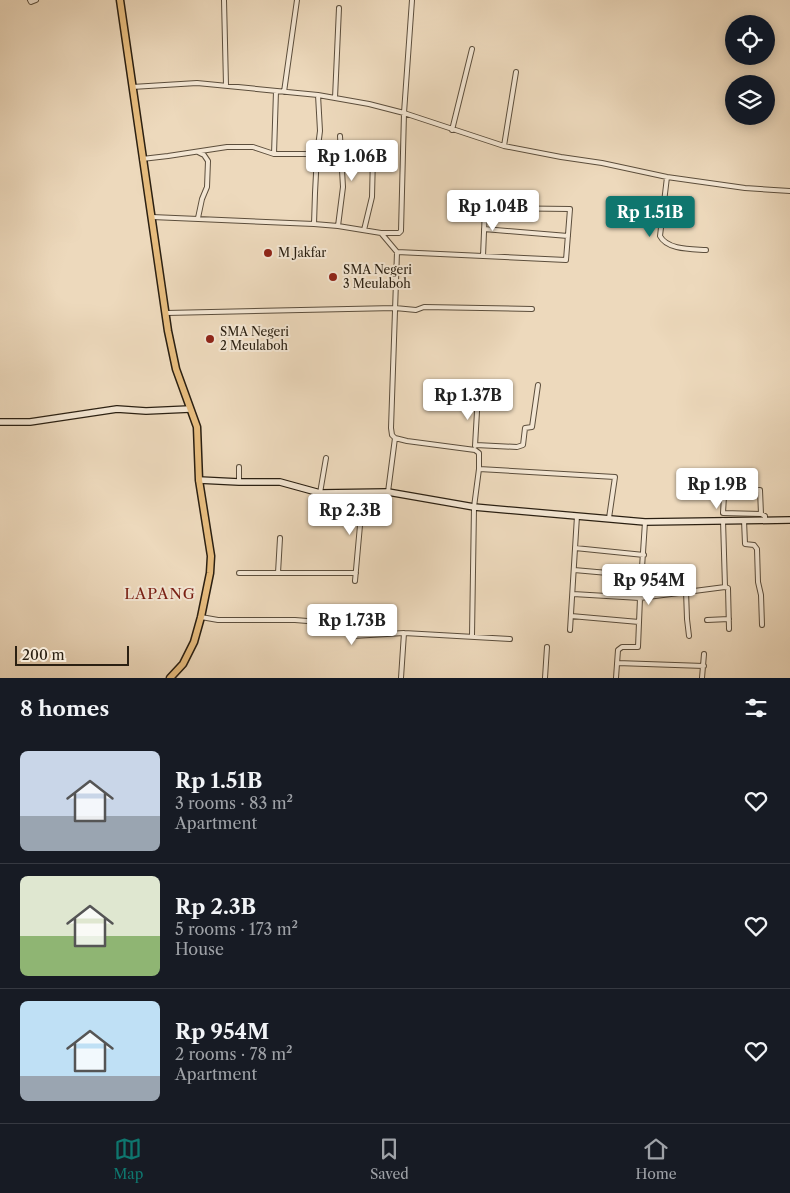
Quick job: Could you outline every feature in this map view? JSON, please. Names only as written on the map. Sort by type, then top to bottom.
[{"type":"main road","points":[[120,0],[168,331],[176,369],[198,428],[199,480],[210,556],[210,574],[194,642],[183,664],[170,678]]},
{"type":"street","points":[[30,0],[31,2],[36,0]]},
{"type":"street","points":[[224,0],[226,85]]},
{"type":"street","points":[[284,92],[297,0]]},
{"type":"street","points":[[152,217],[314,224],[381,233],[399,233],[401,231],[404,113],[412,0]]},
{"type":"street","points":[[335,98],[339,8]]},
{"type":"street","points":[[452,130],[472,49]]},
{"type":"street","points":[[504,146],[516,72]]},
{"type":"street","points":[[132,87],[197,83],[318,95],[369,104],[404,113],[504,146],[602,163],[667,177],[745,188],[790,191]]},
{"type":"street","points":[[274,154],[276,91]]},
{"type":"street","points":[[314,224],[314,193],[320,131],[318,95]]},
{"type":"street","points":[[338,226],[343,187],[340,136]]},
{"type":"street","points":[[142,159],[227,147],[253,147],[274,154],[317,154]]},
{"type":"street","points":[[198,152],[208,161],[207,187],[198,218]]},
{"type":"street","points":[[364,230],[372,197],[373,156]]},
{"type":"street","points":[[667,177],[660,237],[666,243],[674,246],[706,250]]},
{"type":"street","points":[[397,252],[566,260],[570,209],[485,208],[483,256]]},
{"type":"street","points":[[484,229],[568,236]]},
{"type":"street","points":[[381,233],[397,252],[391,428],[392,435],[395,438],[407,441],[475,447],[517,447],[523,445],[525,428],[532,427],[538,385]]},
{"type":"street","points":[[166,313],[395,308],[416,310],[424,307],[532,309]]},
{"type":"street","points":[[472,636],[474,507],[479,470],[479,453],[475,447],[478,394]]},
{"type":"street","points":[[0,422],[30,422],[117,409],[146,411],[190,409]]},
{"type":"street","points":[[388,492],[395,438]]},
{"type":"street","points":[[320,493],[326,458]]},
{"type":"street","points":[[239,467],[239,482]]},
{"type":"street","points":[[479,470],[615,477],[609,518]]},
{"type":"street","points":[[199,480],[280,482],[320,493],[388,492],[474,507],[645,522],[790,520]]},
{"type":"street","points":[[725,480],[723,513],[761,514]]},
{"type":"street","points":[[724,490],[760,490],[761,514],[764,516],[765,521]]},
{"type":"street","points":[[355,581],[363,492]]},
{"type":"street","points":[[570,630],[577,516]]},
{"type":"street","points":[[723,520],[725,587],[728,588],[729,629]]},
{"type":"street","points":[[744,520],[745,544],[754,545],[757,549],[762,625]]},
{"type":"street","points":[[616,678],[618,650],[625,647],[638,646],[645,522]]},
{"type":"street","points":[[278,573],[280,538]]},
{"type":"street","points":[[575,548],[644,555]]},
{"type":"street","points":[[574,570],[642,576]]},
{"type":"street","points":[[239,573],[356,573]]},
{"type":"street","points":[[572,594],[640,598],[725,587]]},
{"type":"street","points":[[686,591],[689,636]]},
{"type":"street","points":[[571,616],[639,622]]},
{"type":"street","points":[[201,617],[218,620],[332,622],[342,626],[353,636],[404,633],[510,639]]},
{"type":"street","points":[[707,620],[729,619]]},
{"type":"street","points":[[401,678],[404,633]]},
{"type":"street","points":[[545,678],[547,647]]},
{"type":"street","points":[[702,678],[704,654]]},
{"type":"street","points":[[617,663],[704,666]]},
{"type":"place","name":"M Jakfar","points":[[268,253]]},
{"type":"place","name":"SMA Negeri 3 Meulaboh","points":[[333,277]]},
{"type":"place","name":"SMA Negeri 2 Meulaboh","points":[[210,339]]},
{"type":"district","name":"LAPANG","points":[[160,594]]}]
